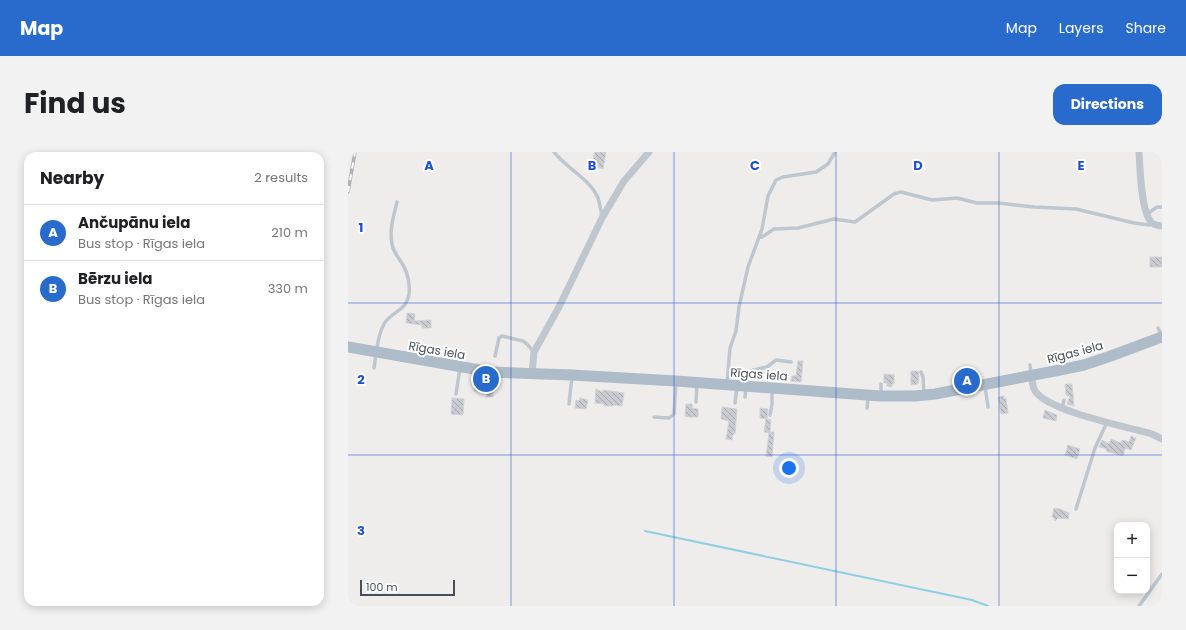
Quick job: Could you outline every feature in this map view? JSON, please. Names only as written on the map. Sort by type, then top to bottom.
[{"type":"main road","name":"Rīgas iela","points":[[348,347],[491,372],[572,375],[639,381],[676,381],[739,388],[772,388],[787,391],[804,388],[881,396],[924,395],[985,385],[1031,370],[1084,365],[1160,332]]},
{"type":"street","points":[[532,374],[534,352],[559,307],[602,218],[624,181],[649,152]]},
{"type":"street","points":[[1139,152],[1143,195],[1148,219],[1152,224],[1162,226]]},
{"type":"street","points":[[1031,370],[1035,390],[1050,403],[1107,422],[1152,434],[1162,439]]},
{"type":"lane","points":[[554,152],[558,158],[587,183],[598,198],[602,218]]},
{"type":"lane","points":[[735,403],[739,388],[728,373],[730,348],[736,332],[739,307],[748,267],[762,229],[768,196],[776,180],[782,177],[816,172],[828,164],[835,152]]},
{"type":"lane","points":[[758,237],[762,238],[774,229],[798,228],[834,219],[851,223],[856,222],[894,194],[901,192],[932,200],[957,198],[978,202],[998,202],[1034,207],[1076,209],[1134,223],[1152,224]]},
{"type":"lane","points":[[374,368],[385,321],[405,306],[409,293],[410,285],[404,266],[392,245],[391,234],[397,202]]},
{"type":"lane","points":[[1147,214],[1157,207],[1162,207]]},
{"type":"lane","points":[[495,356],[499,338],[502,336],[523,341],[534,352]]},
{"type":"lane","points":[[728,373],[767,367],[776,360],[791,362]]},
{"type":"lane","points":[[456,394],[460,367]]},
{"type":"lane","points":[[921,372],[923,377],[924,395]]},
{"type":"lane","points":[[570,404],[572,375]]},
{"type":"lane","points":[[654,417],[669,418],[674,414],[676,381]]},
{"type":"lane","points":[[696,402],[697,383]]},
{"type":"lane","points":[[881,396],[882,384]]},
{"type":"lane","points":[[985,385],[988,407]]},
{"type":"lane","points":[[770,415],[772,388]]},
{"type":"lane","points":[[867,408],[868,395]]},
{"type":"lane","points":[[1062,408],[1064,400]]},
{"type":"lane","points":[[1076,508],[1095,448],[1107,422]]},
{"type":"lane","points":[[1139,606],[1162,574]]},
{"type":"building","points":[[595,152],[606,152],[603,169],[591,166]]},
{"type":"building","points":[[1150,257],[1162,257],[1162,267],[1150,267]]},
{"type":"building","points":[[407,313],[415,314],[414,321],[431,320],[431,328],[422,328],[422,325],[406,323]]},
{"type":"building","points":[[798,361],[803,361],[801,382],[791,381],[792,376],[796,376]]},
{"type":"building","points":[[911,371],[918,371],[918,384],[911,385]]},
{"type":"building","points":[[884,374],[894,375],[894,384],[892,384],[892,387],[887,386],[887,383],[884,383]]},
{"type":"building","points":[[472,376],[475,376],[478,382],[494,384],[493,397],[486,397],[487,392],[474,391],[475,387]]},
{"type":"building","points":[[1065,384],[1072,384],[1074,406],[1067,404],[1070,396],[1067,396],[1066,394]]},
{"type":"building","points":[[596,389],[602,392],[603,390],[624,393],[622,406],[604,406],[604,404],[595,403]]},
{"type":"building","points":[[1004,396],[1004,399],[1006,398],[1008,413],[1001,414],[998,397]]},
{"type":"building","points":[[452,398],[464,399],[463,415],[451,414]]},
{"type":"building","points":[[580,398],[588,400],[586,409],[575,408],[576,400],[579,401]]},
{"type":"building","points":[[686,404],[692,404],[692,408],[698,409],[698,417],[685,416]]},
{"type":"building","points":[[722,407],[737,409],[735,434],[733,434],[732,440],[726,439],[729,421],[721,419]]},
{"type":"building","points":[[760,408],[768,409],[767,419],[771,420],[770,432],[774,432],[772,457],[766,456],[769,433],[764,432],[766,419],[760,418]]},
{"type":"building","points":[[1045,410],[1057,415],[1056,421],[1043,418]]},
{"type":"building","points":[[1131,436],[1136,438],[1131,450],[1125,448],[1123,456],[1106,451],[1107,449],[1099,447],[1102,440],[1109,444],[1111,439],[1121,443],[1122,440],[1129,442]]},
{"type":"building","points":[[1068,445],[1080,449],[1077,459],[1065,455]]},
{"type":"building","points":[[1054,508],[1069,513],[1068,519],[1058,518],[1055,521],[1052,517]]},
{"type":"waterway","points":[[645,531],[972,600],[988,606]]},
{"type":"railway","points":[[348,192],[355,152]]},
{"type":"place","name":"Bērzu iela","points":[[486,379]]},
{"type":"place","name":"Ančupānu iela","points":[[967,381]]}]
